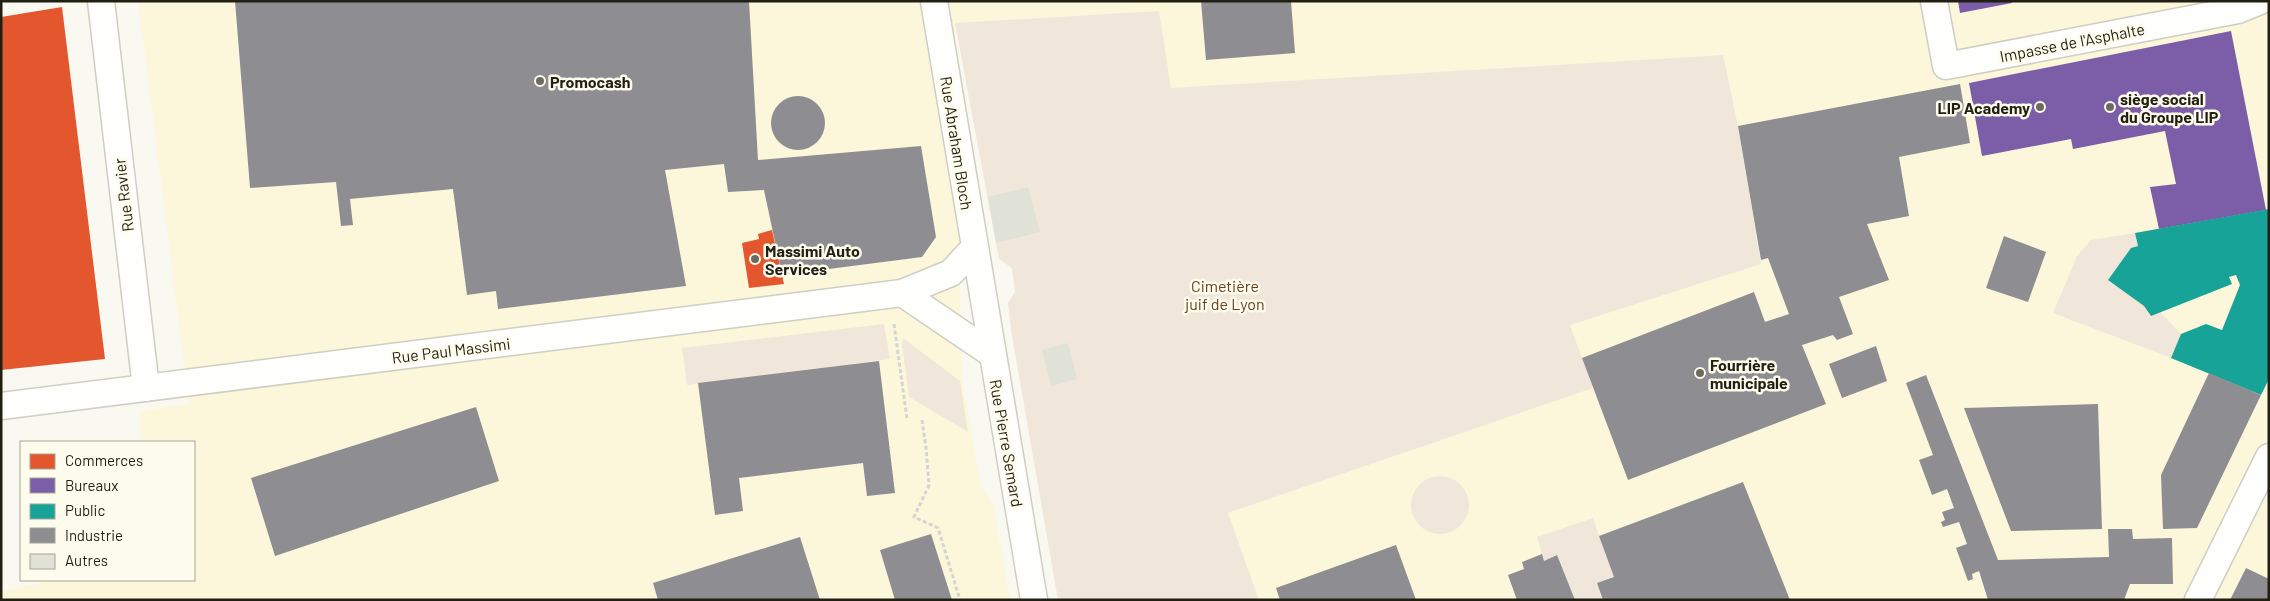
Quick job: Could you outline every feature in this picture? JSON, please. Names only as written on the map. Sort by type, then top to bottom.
[{"type":"street","name":"Rue Ravier","points":[[100,1],[146,388]]},
{"type":"street","name":"Rue Abraham Bloch","points":[[934,1],[980,285]]},
{"type":"street","name":"Impasse de l'Asphalte","points":[[1934,1],[1946,66],[2238,10],[2260,1]]},
{"type":"street","name":"Rue Paul Massimi","points":[[1,406],[902,293],[950,273],[974,248]]},
{"type":"street","name":"Rue Pierre Semard","points":[[980,285],[1034,600]]},
{"type":"street","points":[[902,293],[992,354]]},
{"type":"street","points":[[2198,600],[2269,457]]},
{"type":"path","points":[[893,323],[907,419]]},
{"type":"path","points":[[922,420],[929,484],[914,517],[938,528],[960,600]]},
{"type":"shaded area","points":[[138,1],[2269,1],[2269,600],[1259,600],[1227,513],[1593,388],[1570,325],[1761,264],[1738,126],[1723,55],[1170,88],[1159,11],[955,23],[962,379],[981,487],[993,503],[1010,600],[1,600],[1,591],[50,581],[195,581],[195,441],[142,441],[139,411],[189,404]]},
{"type":"green space","name":"Cimetière juif de Lyon","points":[[1159,11],[1171,88],[1723,55],[1738,126],[1761,264],[1570,325],[1593,388],[1228,513],[1259,600],[1058,600],[1011,330],[1008,303],[1015,292],[1012,268],[999,259],[955,23]]},
{"type":"green space","points":[[2135,233],[2138,246],[2131,248],[2108,280],[2144,306],[2150,316],[2160,312],[2181,334],[2171,358],[2053,313],[2077,256],[2091,240]]},
{"type":"green space","points":[[884,324],[890,359],[687,385],[682,348]]},
{"type":"green space","points":[[903,338],[960,381],[968,432],[909,397],[902,345]]},
{"type":"green space","points":[[1440,476],[1451,478],[1461,484],[1467,494],[1469,505],[1467,516],[1461,526],[1451,532],[1440,534],[1429,532],[1419,526],[1413,516],[1411,505],[1413,494],[1419,484],[1429,478]]},
{"type":"green space","points":[[1593,518],[1614,577],[1597,583],[1603,600],[1575,600],[1557,556],[1544,561],[1537,537]]},
{"type":"building: Commerces","points":[[62,7],[105,359],[1,370],[1,17]]},
{"type":"building: Commerces","points":[[772,230],[784,284],[749,288],[742,243],[759,239],[758,234]]},
{"type":"building: Bureaux","points":[[1958,1],[2011,1],[2012,3],[1960,13]]},
{"type":"building: Bureaux","name":"siège social du Groupe LIP","points":[[2231,31],[2266,210],[2159,229],[2150,187],[2176,184],[2165,131],[2073,149],[2071,139],[1982,156],[1969,83]]},
{"type":"building: Public","points":[[2269,209],[2269,379],[2261,395],[2171,358],[2181,334],[2206,324],[2222,330],[2240,285],[2236,275],[2229,277],[2232,284],[2151,316],[2144,306],[2108,280],[2131,248],[2138,246],[2135,233]]},
{"type":"building: Industrie","points":[[235,1],[749,1],[758,160],[921,146],[936,237],[922,257],[782,275],[764,190],[728,192],[724,164],[665,170],[686,286],[498,309],[496,291],[467,295],[453,189],[350,199],[353,225],[341,226],[336,182],[250,188]]},
{"type":"building: Industrie","points":[[1201,1],[1291,1],[1295,53],[1206,60]]},
{"type":"building: Industrie","points":[[1960,84],[1970,143],[1899,157],[1909,216],[1867,224],[1889,280],[1839,297],[1853,334],[1837,340],[1833,335],[1802,345],[1826,404],[1628,480],[1582,358],[1754,292],[1765,322],[1789,314],[1768,258],[1761,260],[1738,126]]},
{"type":"building: Industrie","points":[[798,96],[808,98],[817,104],[823,113],[825,123],[823,133],[817,142],[808,148],[798,150],[788,148],[779,142],[773,133],[771,123],[773,113],[779,104],[788,98]]},
{"type":"building: Industrie","points":[[2004,236],[2046,252],[2028,302],[1986,288]]},
{"type":"building: Industrie","points":[[1876,346],[1887,381],[1842,398],[1829,364]]},
{"type":"building: Industrie","points":[[879,361],[895,493],[867,496],[863,463],[739,478],[743,511],[715,515],[698,383]]},
{"type":"building: Industrie","points":[[2209,373],[2261,395],[2197,528],[2163,529],[2161,475]]},
{"type":"building: Industrie","points":[[1926,375],[1998,560],[2109,557],[2108,529],[2132,529],[2133,539],[2172,538],[2173,584],[2130,584],[2124,600],[1988,600],[1979,571],[1972,574],[1973,579],[1968,581],[1956,548],[1967,544],[1959,522],[1943,527],[1941,522],[1945,520],[1942,512],[1954,508],[1947,489],[1932,495],[1919,460],[1933,455],[1906,383]]},
{"type":"building: Industrie","points":[[2098,404],[2102,529],[2011,531],[1964,408]]},
{"type":"building: Industrie","points":[[476,407],[499,481],[275,556],[251,478]]},
{"type":"building: Industrie","points":[[1743,482],[1790,600],[1603,600],[1597,583],[1614,577],[1599,536]]},
{"type":"building: Industrie","points":[[931,534],[952,600],[895,600],[880,550]]},
{"type":"building: Industrie","points":[[800,537],[820,600],[658,600],[653,583]]},
{"type":"building: Industrie","points":[[1396,545],[1416,600],[1280,600],[1276,588]]},
{"type":"building: Industrie","points":[[1542,554],[1544,561],[1557,555],[1575,600],[1517,600],[1508,575],[1524,569],[1522,562]]},
{"type":"building: Industrie","points":[[2246,568],[2269,579],[2269,600],[2230,600]]},
{"type":"building: Autres","points":[[1028,187],[1040,232],[996,243],[988,197]]},
{"type":"building: Autres","points":[[1068,343],[1077,379],[1051,386],[1042,350]]},
{"type":"place","name":"Promocash","points":[[540,81]]},
{"type":"place","name":"LIP Academy","points":[[2040,107]]},
{"type":"place","name":"siège social du Groupe LIP","points":[[2110,107]]},
{"type":"place","name":"Massimi Auto Services","points":[[755,259]]},
{"type":"place","name":"Fourrière municipale","points":[[1700,373]]}]
